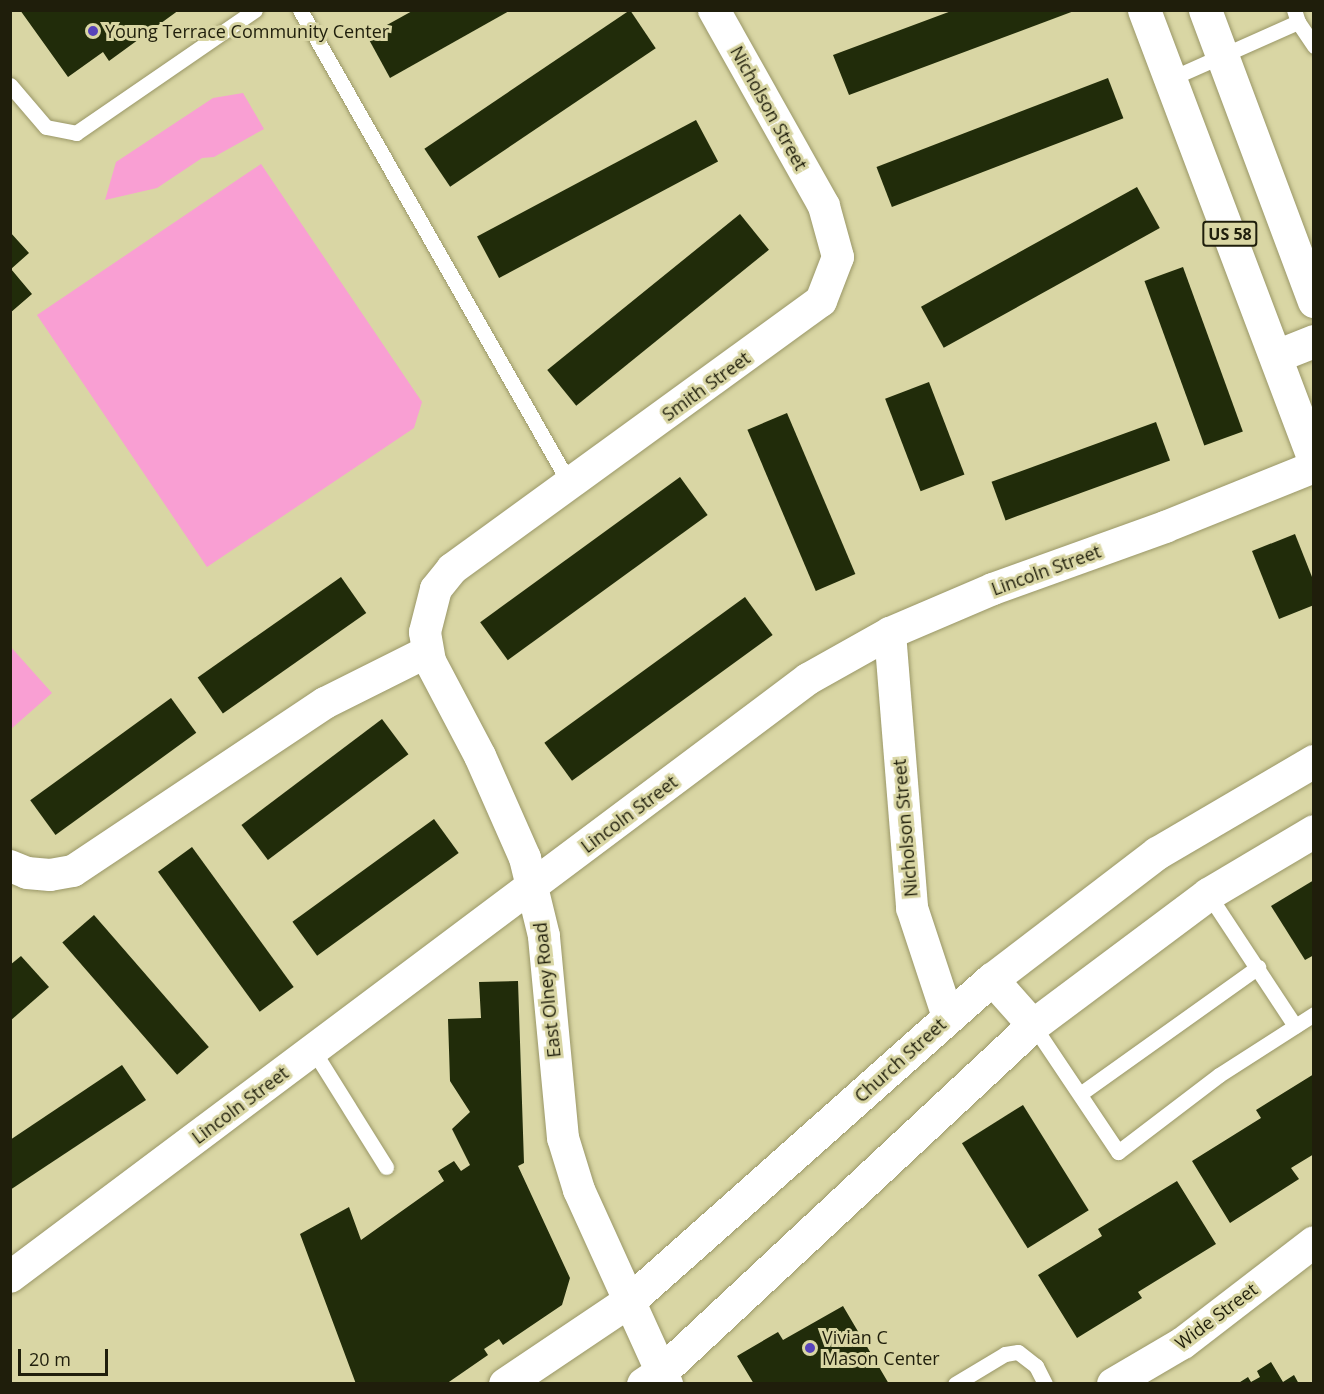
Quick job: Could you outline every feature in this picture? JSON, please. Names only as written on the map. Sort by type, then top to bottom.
[{"type":"main road","name":"US 58","points":[[1144,10],[1172,78],[1314,460]]},
{"type":"main road","name":"US 58","points":[[1205,10],[1314,301]]},
{"type":"main road","points":[[1276,356],[1314,342]]},
{"type":"main road","name":"Church Street","points":[[504,1383],[630,1300],[992,979],[1157,853],[1314,761]]},
{"type":"main road","points":[[657,1379],[1033,1025],[1208,894],[1314,831]]},
{"type":"street","name":"Nicholson Street","points":[[714,10],[824,206]]},
{"type":"street","name":"Smith Street","points":[[510,528],[571,486],[821,301],[838,257],[824,206]]},
{"type":"street","name":"Lincoln Street","points":[[10,1277],[808,679],[890,633],[993,588],[1166,527],[1314,467]]},
{"type":"street","name":"East Olney Road","points":[[510,528],[453,569],[436,589],[427,612],[427,652],[480,756],[533,885],[547,959],[563,1138],[579,1190],[630,1300],[657,1379]]},
{"type":"street","name":"Nicholson Street","points":[[890,633],[912,908],[948,1017]]},
{"type":"street","points":[[10,866],[27,873],[50,875],[73,871],[325,703],[427,652]]},
{"type":"street","points":[[992,979],[1033,1025]]},
{"type":"street","name":"Wide Street","points":[[1113,1383],[1183,1343],[1309,1256]]},
{"type":"lane","points":[[10,85],[46,127],[76,133],[255,10]]},
{"type":"lane","points":[[300,10],[571,486]]},
{"type":"lane","points":[[1172,78],[1223,56],[1296,16],[1314,46]]},
{"type":"lane","points":[[1208,894],[1295,1026]]},
{"type":"lane","points":[[1080,1094],[1258,967]]},
{"type":"lane","points":[[1033,1025],[1118,1152],[1219,1075],[1314,1014]]},
{"type":"lane","points":[[313,1050],[386,1167]]},
{"type":"lane","points":[[955,1383],[1005,1354],[1018,1352],[1035,1365],[1045,1383]]},
{"type":"shaded area","points":[[243,93],[264,129],[214,157],[202,158],[157,188],[105,200],[116,162],[213,98]]},
{"type":"shaded area","points":[[261,164],[422,402],[414,428],[207,567],[37,315]]},
{"type":"shaded area","points":[[10,646],[52,693],[11,729],[10,729]]},
{"type":"building","name":"Young Terrace Community Center","points":[[20,10],[179,10],[109,61],[103,52],[68,77]]},
{"type":"building","points":[[414,10],[511,10],[390,78],[367,36]]},
{"type":"building","points":[[630,10],[656,48],[450,187],[424,149]]},
{"type":"building","points":[[954,10],[1074,11],[849,95],[833,55]]},
{"type":"building","points":[[1108,78],[1123,118],[892,207],[876,167]]},
{"type":"building","points":[[696,120],[718,161],[499,278],[477,236]]},
{"type":"building","points":[[1137,187],[1160,228],[944,348],[921,307]]},
{"type":"building","points":[[740,214],[769,250],[576,406],[547,370]]},
{"type":"building","points":[[10,232],[29,253],[11,269],[32,294],[10,313]]},
{"type":"building","points":[[1183,267],[1243,431],[1204,445],[1144,281]]},
{"type":"building","points":[[929,382],[964,474],[921,491],[885,399]]},
{"type":"building","points":[[787,413],[855,574],[816,591],[747,430]]},
{"type":"building","points":[[1156,422],[1170,461],[1006,520],[992,482]]},
{"type":"building","points":[[680,477],[708,515],[508,660],[480,622]]},
{"type":"building","points":[[1295,534],[1314,582],[1314,605],[1279,619],[1252,551]]},
{"type":"building","points":[[341,577],[366,613],[223,713],[198,677]]},
{"type":"building","points":[[745,597],[773,635],[572,781],[544,743]]},
{"type":"building","points":[[171,698],[196,733],[56,835],[30,800]]},
{"type":"building","points":[[382,719],[408,754],[268,860],[241,825]]},
{"type":"building","points":[[434,819],[459,853],[317,956],[292,922]]},
{"type":"building","points":[[192,847],[294,987],[260,1012],[158,872]]},
{"type":"building","points":[[1314,880],[1314,955],[1305,960],[1271,906]]},
{"type":"building","points":[[94,915],[209,1047],[177,1075],[62,943]]},
{"type":"building","points":[[21,956],[49,987],[10,1021],[10,965]]},
{"type":"building","points":[[518,981],[524,1163],[518,1166],[570,1278],[562,1305],[503,1345],[499,1339],[484,1349],[488,1355],[446,1384],[356,1384],[300,1234],[349,1207],[361,1240],[444,1181],[438,1171],[454,1161],[461,1171],[470,1165],[452,1129],[470,1112],[450,1081],[448,1019],[481,1018],[479,982]]},
{"type":"building","points":[[122,1065],[146,1100],[10,1190],[10,1140]]},
{"type":"building","points":[[1314,1074],[1314,1154],[1291,1168],[1299,1179],[1230,1223],[1192,1161],[1261,1118],[1256,1110]]},
{"type":"building","points":[[1023,1105],[1089,1210],[1028,1248],[962,1143]]},
{"type":"building","points":[[1177,1181],[1216,1244],[1138,1292],[1142,1298],[1077,1338],[1038,1275],[1102,1236],[1098,1229]]},
{"type":"building","name":"Vivian C Mason Center","points":[[843,1306],[889,1384],[754,1384],[737,1356],[778,1332],[783,1340]]},
{"type":"building","points":[[1271,1362],[1283,1382],[1294,1375],[1299,1384],[1237,1384],[1248,1377],[1251,1382],[1260,1377],[1257,1371]]},
{"type":"place","name":"Young Terrace Community Center","points":[[93,31]]},
{"type":"place","name":"Vivian C Mason Center","points":[[810,1348]]}]
